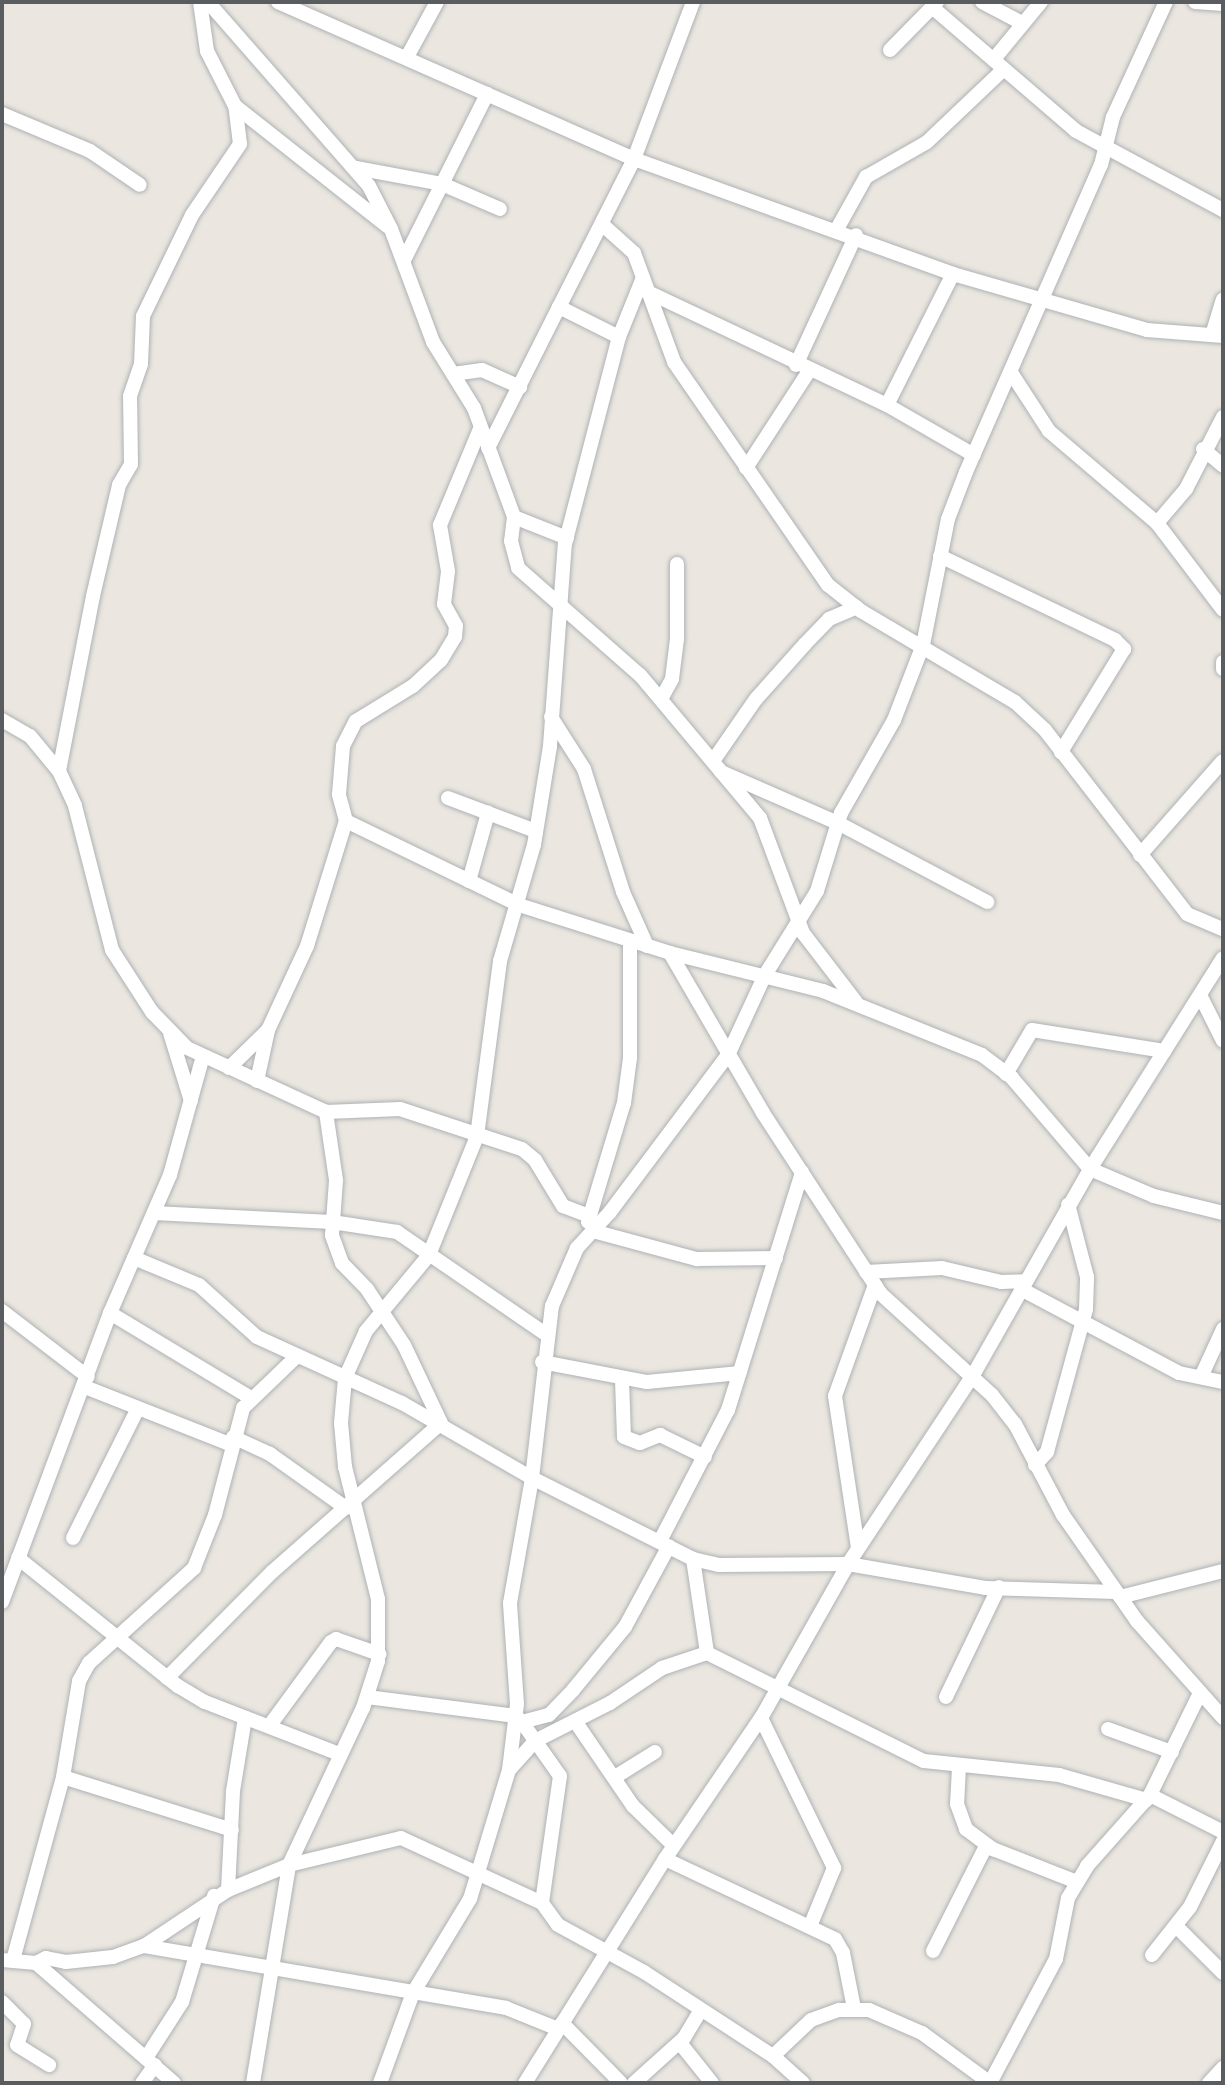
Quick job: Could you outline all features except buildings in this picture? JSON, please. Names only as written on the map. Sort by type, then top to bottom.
[{"type":"street","points":[[200,2],[207,51],[235,106],[240,144]]},
{"type":"street","points":[[208,2],[356,168],[391,229],[433,342],[474,408],[514,517],[511,541],[518,568],[564,604],[661,699],[760,818],[798,917],[827,970],[859,1005]]},
{"type":"street","points":[[278,2],[305,7],[487,94],[634,159],[856,235],[953,274],[1147,330],[1218,335],[1223,300]]},
{"type":"street","points":[[407,57],[437,2]]},
{"type":"street","points":[[488,448],[604,226],[634,159],[693,2]]},
{"type":"street","points":[[982,2],[1020,22]]},
{"type":"street","points":[[837,229],[866,177],[927,142],[999,64],[1020,22],[1041,2]]},
{"type":"street","points":[[380,2083],[413,1993],[458,1923],[480,1872],[509,1770],[519,1719],[510,1603],[532,1478],[542,1362],[552,1306],[588,1235],[728,1055],[765,975],[798,917],[817,891],[838,823],[894,720],[923,645],[948,519],[1106,147],[1113,117],[1166,2]]},
{"type":"street","points":[[1195,2],[1223,4]]},
{"type":"street","points":[[890,50],[935,4],[1046,109],[1106,147],[1223,210]]},
{"type":"street","points":[[404,260],[487,94]]},
{"type":"street","points":[[235,106],[391,229]]},
{"type":"street","points":[[2,114],[90,151],[140,185]]},
{"type":"street","points":[[59,771],[93,596],[119,504],[119,485],[131,464],[130,396],[141,364],[143,316],[192,215],[240,144],[266,132]]},
{"type":"street","points":[[356,168],[442,184],[500,209]]},
{"type":"street","points":[[604,226],[634,253],[674,362],[803,555],[857,607],[1015,702],[1061,752],[1187,914],[1223,929]]},
{"type":"street","points":[[746,468],[802,368],[856,235]]},
{"type":"street","points":[[887,405],[953,274]]},
{"type":"street","points":[[253,2083],[275,1967],[289,1865],[367,1697],[379,1654],[377,1588],[350,1505],[341,1423],[345,1378],[366,1331],[429,1255],[477,1136],[500,961],[519,905],[536,831],[551,717],[554,637],[564,604],[567,538],[619,337],[645,286]]},
{"type":"street","points":[[645,286],[729,327],[802,368],[887,405],[974,455]]},
{"type":"street","points":[[559,307],[619,337]]},
{"type":"street","points":[[453,374],[482,370],[520,387]]},
{"type":"street","points":[[1012,374],[1069,452],[1157,523],[1220,599]]},
{"type":"street","points":[[1157,523],[1186,489],[1203,449],[1223,417]]},
{"type":"street","points":[[257,1081],[268,1030],[307,946],[346,821],[339,794],[343,746],[356,721],[413,686],[441,660],[455,637],[456,626],[444,604],[448,571],[440,525],[480,429]]},
{"type":"street","points":[[1203,449],[1223,466]]},
{"type":"street","points":[[514,517],[567,538]]},
{"type":"street","points":[[940,556],[1115,640],[1124,649],[1061,752]]},
{"type":"street","points":[[661,699],[672,679],[677,639],[677,564]]},
{"type":"street","points":[[716,766],[756,699],[829,619],[857,607]]},
{"type":"street","points":[[1223,662],[1223,669]]},
{"type":"street","points":[[551,717],[584,769],[623,892],[647,946]]},
{"type":"street","points":[[2,720],[30,736],[59,771],[75,806],[112,950],[169,1032],[191,1102]]},
{"type":"street","points":[[1140,855],[1223,761]]},
{"type":"street","points":[[716,766],[838,823],[987,902]]},
{"type":"street","points":[[448,798],[536,831]]},
{"type":"street","points":[[469,881],[488,813]]},
{"type":"street","points":[[346,821],[519,905],[670,953],[765,975],[859,1005],[982,1055],[1006,1074],[1090,1169],[1154,1196],[1223,1213]]},
{"type":"street","points":[[588,1235],[589,1216],[624,1103],[630,1058],[630,941]]},
{"type":"street","points":[[670,953],[728,1055],[871,1279],[972,1377],[1015,1424],[1035,1465],[1118,1594],[1223,1718]]},
{"type":"street","points":[[525,2083],[673,1845],[761,1718],[848,1564],[972,1377],[1068,1204],[1223,958]]},
{"type":"street","points":[[1200,995],[1223,1039]]},
{"type":"street","points":[[229,1068],[268,1030]]},
{"type":"street","points":[[1006,1074],[1032,1030],[1164,1051]]},
{"type":"street","points":[[169,1032],[203,1056],[326,1112],[389,1108],[522,1149],[535,1160],[563,1206],[589,1216]]},
{"type":"street","points":[[2,1602],[110,1313],[154,1213],[203,1056]]},
{"type":"street","points":[[326,1112],[336,1180],[332,1222],[342,1263],[383,1312],[427,1386],[441,1423]]},
{"type":"street","points":[[367,1697],[519,1719],[549,1715],[563,1702],[625,1627],[705,1457],[740,1373],[802,1172]]},
{"type":"street","points":[[1035,1465],[1047,1452],[1083,1326],[1087,1277],[1068,1204]]},
{"type":"street","points":[[154,1213],[332,1222],[397,1232],[547,1335]]},
{"type":"street","points":[[588,1235],[697,1259],[776,1258]]},
{"type":"street","points":[[134,1258],[199,1285],[251,1333],[296,1357],[441,1423],[532,1478],[693,1559],[719,1565],[848,1564],[999,1587],[1118,1594],[1223,1571]]},
{"type":"street","points":[[871,1279],[942,1268],[1001,1282],[1179,1373],[1223,1382]]},
{"type":"street","points":[[858,1548],[835,1396],[871,1279]]},
{"type":"street","points":[[2,1311],[86,1382],[137,1410],[270,1454],[350,1505]]},
{"type":"street","points":[[110,1313],[251,1398]]},
{"type":"street","points":[[1201,1377],[1223,1329]]},
{"type":"street","points":[[296,1357],[251,1398],[233,1441],[215,1515],[194,1568],[89,1663],[79,1681],[63,1777],[7,1960],[36,1963],[46,1958],[66,1962],[113,1957],[144,1946],[221,1893],[289,1865],[401,1838],[542,1903],[558,1925],[609,1952],[773,2056],[803,2083]]},
{"type":"street","points":[[542,1362],[622,1380],[740,1373]]},
{"type":"street","points":[[622,1380],[624,1437],[640,1443],[660,1435],[705,1457]]},
{"type":"street","points":[[73,1538],[137,1410]]},
{"type":"street","points":[[167,1678],[223,1618],[441,1423]]},
{"type":"street","points":[[18,1558],[167,1678],[245,1718],[270,1725],[339,1754]]},
{"type":"street","points":[[693,1559],[707,1653]]},
{"type":"street","points":[[946,1697],[999,1587]]},
{"type":"street","points":[[270,1725],[331,1642],[336,1639],[379,1654]]},
{"type":"street","points":[[509,1770],[535,1741],[575,1721],[662,1668],[707,1653],[924,1761],[1059,1775],[1148,1798],[1223,1832]]},
{"type":"street","points":[[773,2056],[811,2020],[854,2008],[911,2026],[990,2083],[1056,1959],[1064,1910],[1077,1882],[1148,1798],[1200,1693]]},
{"type":"street","points":[[142,2083],[182,2002],[221,1893],[245,1718]]},
{"type":"street","points":[[761,1718],[834,1868],[811,1924]]},
{"type":"street","points":[[519,1719],[560,1776],[542,1903]]},
{"type":"street","points":[[575,1721],[633,1806],[673,1845]]},
{"type":"street","points":[[1108,1729],[1172,1752]]},
{"type":"street","points":[[615,1777],[655,1752]]},
{"type":"street","points":[[959,1767],[960,1820],[986,1846],[1077,1882]]},
{"type":"street","points":[[63,1777],[232,1830]]},
{"type":"street","points":[[1152,1955],[1177,1927],[1223,1841]]},
{"type":"street","points":[[933,1951],[986,1846]]},
{"type":"street","points":[[665,1859],[811,1924],[841,1946],[854,2008]]},
{"type":"street","points":[[1177,1927],[1223,1973]]},
{"type":"street","points":[[144,1946],[506,2008],[560,2026],[621,2083]]},
{"type":"street","points":[[36,1963],[174,2083]]},
{"type":"street","points":[[2,2002],[24,2024],[17,2045],[49,2065]]},
{"type":"street","points":[[634,2083],[680,2043],[700,2011]]},
{"type":"street","points":[[680,2043],[712,2083]]},
{"type":"street","points":[[1209,2083],[1223,2068]]}]
